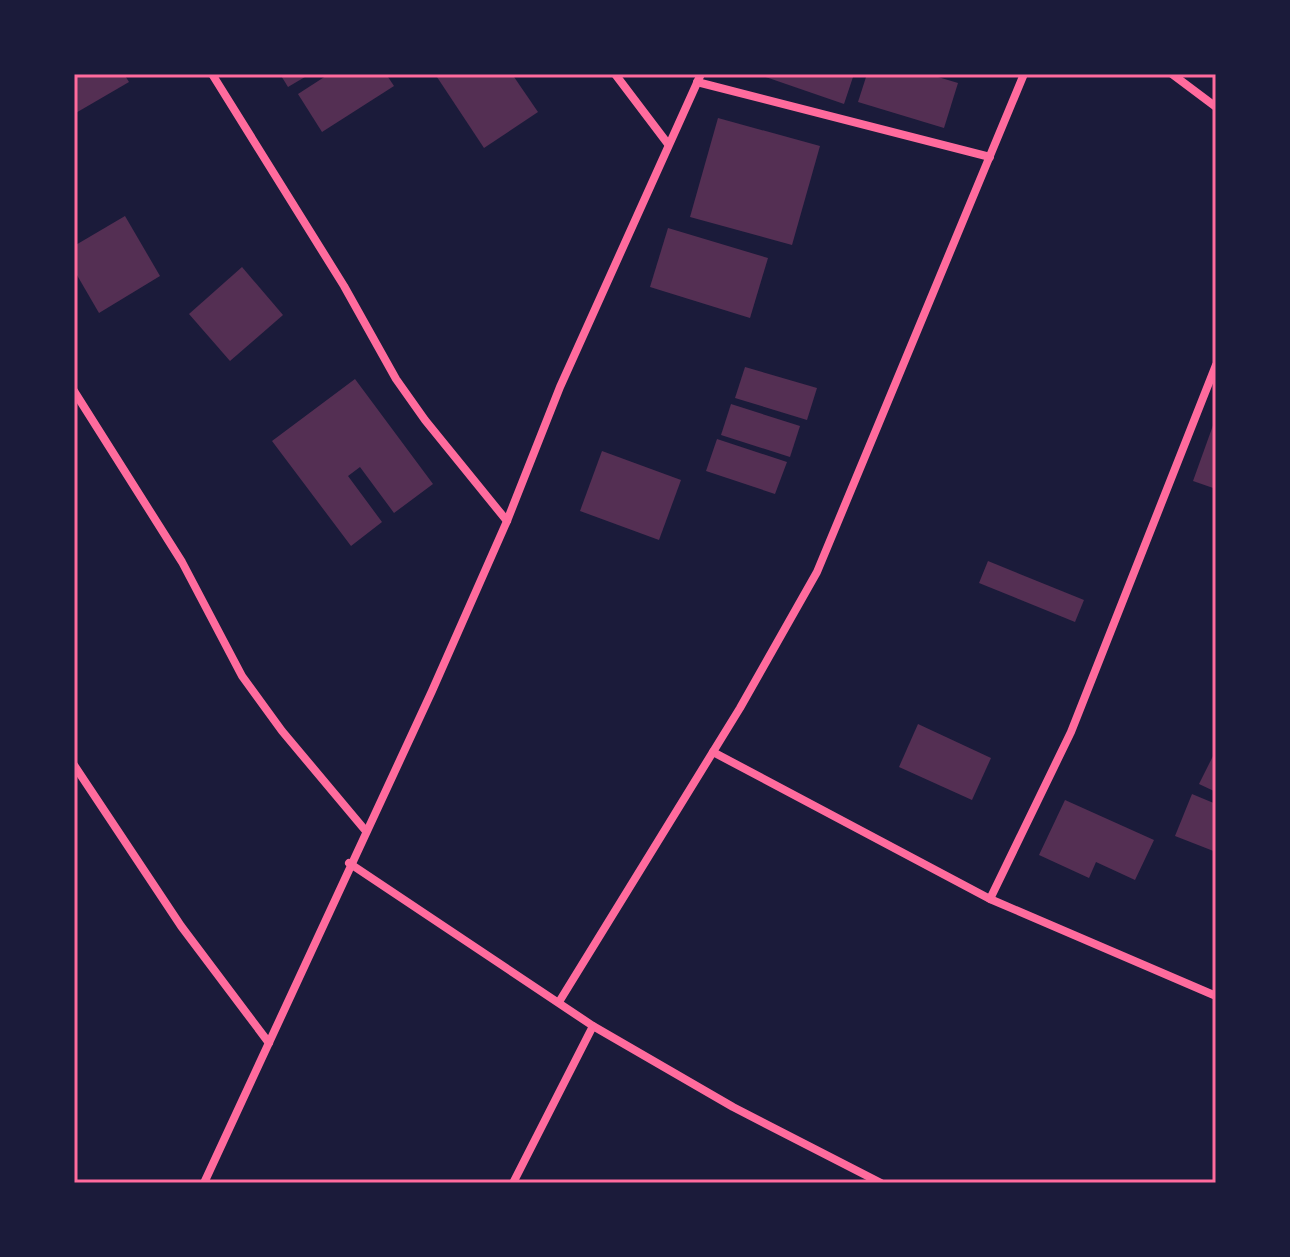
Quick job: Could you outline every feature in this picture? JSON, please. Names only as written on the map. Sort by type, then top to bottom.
[{"type":"street","points":[[212,74],[344,286],[396,379],[425,420],[507,521]]},
{"type":"street","points":[[615,74],[668,144]]},
{"type":"street","points":[[559,1002],[713,752],[817,572],[1024,74]]},
{"type":"street","points":[[1172,74],[1216,107]]},
{"type":"street","points":[[204,1183],[507,521],[560,387],[699,78],[990,157]]},
{"type":"street","points":[[990,899],[1071,732],[1216,365]]},
{"type":"street","points":[[74,391],[182,562],[242,676],[282,731],[365,830]]},
{"type":"street","points":[[713,752],[990,899],[1216,996]]},
{"type":"street","points":[[74,765],[181,926],[269,1043]]},
{"type":"street","points":[[349,863],[593,1026],[733,1107],[881,1183]]},
{"type":"street","points":[[513,1183],[593,1026]]},
{"type":"building","points":[[74,74],[124,74],[129,82],[74,114]]},
{"type":"building","points":[[280,74],[310,74],[288,87]]},
{"type":"building","points":[[329,74],[386,74],[394,86],[322,132],[298,94]]},
{"type":"building","points":[[435,74],[512,74],[538,112],[484,148]]},
{"type":"building","points":[[757,74],[854,74],[844,104]]},
{"type":"building","points":[[867,74],[928,74],[958,83],[944,128],[858,102]]},
{"type":"building","points":[[718,118],[820,146],[792,245],[690,217]]},
{"type":"building","points":[[125,216],[160,276],[99,313],[74,270],[74,246]]},
{"type":"building","points":[[668,228],[768,258],[750,318],[650,287]]},
{"type":"building","points":[[242,267],[283,315],[230,361],[189,314]]},
{"type":"building","points":[[745,367],[817,388],[807,420],[735,398]]},
{"type":"building","points":[[355,379],[433,484],[394,513],[360,467],[348,476],[382,522],[351,546],[272,441]]},
{"type":"building","points":[[731,404],[800,426],[790,457],[721,435]]},
{"type":"building","points":[[1216,417],[1216,489],[1193,481]]},
{"type":"building","points":[[717,439],[787,462],[775,494],[706,471]]},
{"type":"building","points":[[602,451],[681,480],[659,540],[580,511]]},
{"type":"building","points":[[988,561],[1084,600],[1075,622],[979,583]]},
{"type":"building","points":[[918,724],[991,758],[972,800],[899,767]]},
{"type":"building","points":[[1216,750],[1216,792],[1199,784]]},
{"type":"building","points":[[1192,794],[1216,804],[1216,852],[1175,836]]},
{"type":"building","points":[[1065,800],[1154,840],[1135,880],[1096,862],[1089,878],[1039,855]]}]
